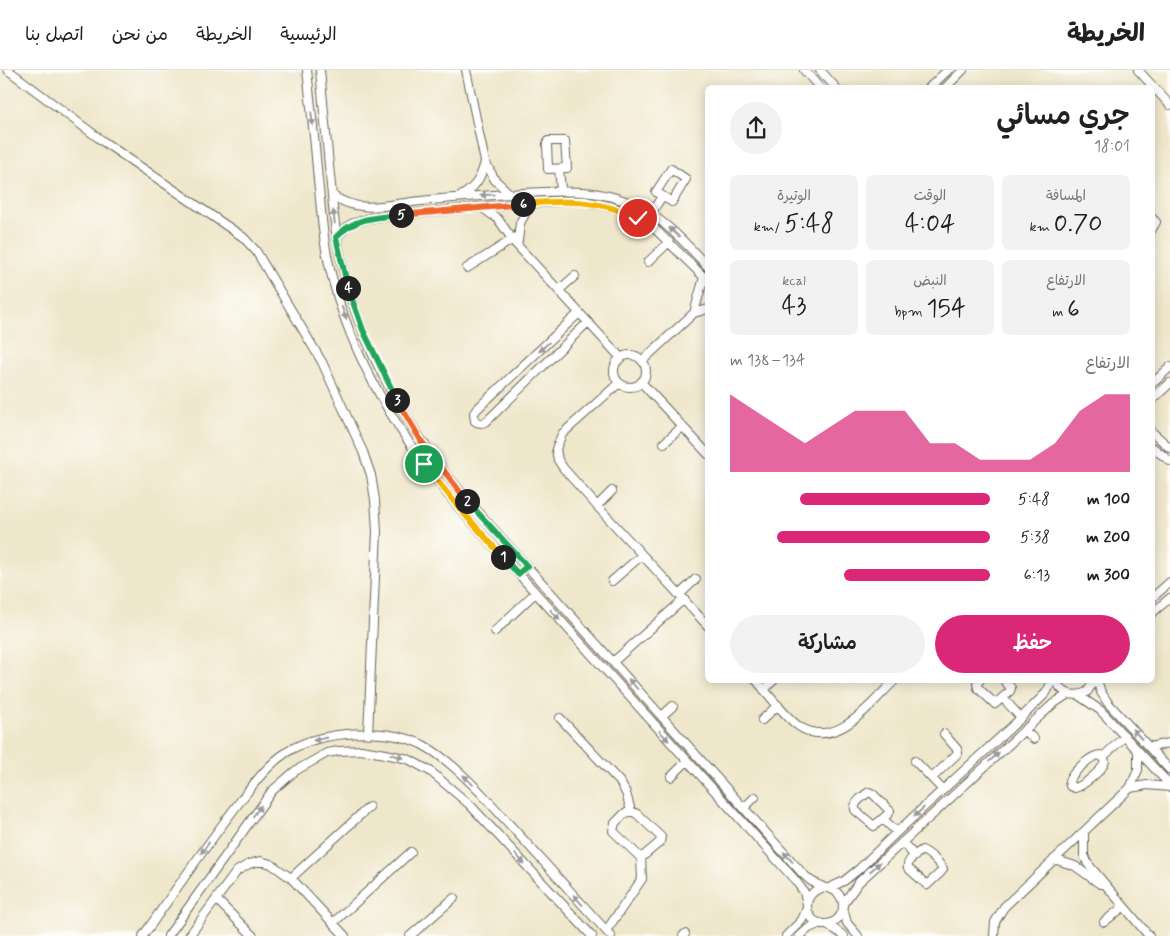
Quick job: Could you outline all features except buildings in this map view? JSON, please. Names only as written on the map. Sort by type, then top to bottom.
[{"type":"street","points":[[8,70],[104,142],[248,241],[283,295],[322,362],[368,465],[375,500],[377,530],[368,734]]},
{"type":"street","points":[[308,70],[323,224],[328,256],[343,311],[362,360],[394,421],[424,464],[460,509],[800,886],[810,916],[844,936]]},
{"type":"street","points":[[320,70],[336,237],[343,270],[355,310],[383,374],[408,420],[453,484],[807,878],[837,892],[847,923],[854,935]]},
{"type":"street","points":[[466,70],[484,162],[495,180],[510,194]]},
{"type":"street","points":[[804,70],[817,85]]},
{"type":"street","points":[[820,70],[833,85]]},
{"type":"street","points":[[931,85],[948,70]]},
{"type":"street","points":[[948,85],[963,70]]},
{"type":"street","points":[[1138,70],[1152,85]]},
{"type":"street","points":[[1155,88],[1169,103]]},
{"type":"street","points":[[460,196],[467,193],[477,183],[481,176],[484,162]]},
{"type":"street","points":[[559,169],[561,190]]},
{"type":"street","points":[[332,195],[349,204],[369,208],[460,196],[561,190],[607,195],[630,203],[651,214],[676,234],[705,264]]},
{"type":"street","points":[[651,214],[662,196]]},
{"type":"street","points":[[336,237],[351,224],[370,218],[481,207],[579,201],[612,207],[638,218],[653,227],[705,278]]},
{"type":"street","points":[[467,268],[515,238],[520,223],[531,203]]},
{"type":"street","points":[[481,207],[498,219],[515,238],[520,248],[621,358]]},
{"type":"street","points":[[369,208],[370,218]]},
{"type":"street","points":[[648,262],[669,242]]},
{"type":"street","points":[[559,290],[575,276]]},
{"type":"street","points":[[694,313],[705,282]]},
{"type":"street","points":[[642,361],[694,313],[705,310]]},
{"type":"street","points":[[580,313],[477,409],[474,413],[475,420],[479,423],[487,421],[588,322]]},
{"type":"street","points":[[632,355],[642,361],[646,372],[641,382],[630,387],[619,383],[614,372],[616,364],[621,358],[632,355]]},
{"type":"street","points":[[1155,381],[1170,367]]},
{"type":"street","points":[[641,382],[705,451]]},
{"type":"street","points":[[619,383],[562,434],[557,444],[556,455],[560,465],[705,623]]},
{"type":"street","points":[[1155,397],[1170,383]]},
{"type":"street","points":[[664,443],[682,427]]},
{"type":"street","points":[[1155,435],[1170,448]]},
{"type":"street","points":[[1155,449],[1170,461]]},
{"type":"street","points":[[597,506],[612,491]]},
{"type":"street","points":[[612,581],[642,554]]},
{"type":"street","points":[[518,574],[527,566]]},
{"type":"street","points":[[614,662],[681,597],[696,579]]},
{"type":"street","points":[[1155,595],[1170,582]]},
{"type":"street","points":[[495,631],[535,593]]},
{"type":"street","points":[[1155,611],[1170,598]]},
{"type":"street","points":[[758,683],[791,720],[802,728],[815,733],[828,733],[847,726],[892,683]]},
{"type":"street","points":[[764,690],[771,683]]},
{"type":"street","points":[[978,683],[977,687],[996,704],[1011,689],[1006,683]]},
{"type":"street","points":[[786,936],[802,920],[813,893],[852,876],[1042,698],[1053,683]]},
{"type":"street","points":[[1057,683],[1068,694],[1078,695],[1087,692],[1094,683]]},
{"type":"street","points":[[1097,683],[1108,703],[1170,770]]},
{"type":"street","points":[[800,936],[809,928],[837,919],[859,882],[1056,701],[1068,694]]},
{"type":"street","points":[[1078,695],[1100,710],[1170,786]]},
{"type":"street","points":[[1003,698],[1021,718]]},
{"type":"street","points":[[1100,710],[1108,703]]},
{"type":"street","points":[[762,720],[778,705]]},
{"type":"street","points":[[662,716],[673,706]]},
{"type":"street","points":[[560,718],[620,782],[626,793],[631,811],[637,814],[659,835],[661,839],[641,858]]},
{"type":"street","points":[[1024,730],[1034,740]]},
{"type":"street","points":[[143,936],[256,780],[288,751],[306,742],[334,736],[368,734],[396,737],[422,745],[460,772],[481,793],[609,934],[642,879],[641,858],[615,834],[613,829],[615,823],[624,814],[631,811]]},
{"type":"street","points":[[932,778],[958,754],[957,748],[944,734]]},
{"type":"street","points":[[1103,757],[1125,736]]},
{"type":"street","points":[[1149,747],[1170,743]]},
{"type":"street","points":[[168,936],[272,791],[295,771],[327,753],[361,750],[408,759],[430,771],[470,805],[592,936]]},
{"type":"street","points":[[994,936],[995,922],[1000,911],[1130,788],[1138,770],[1138,752]]},
{"type":"street","points":[[1095,756],[1103,757],[1105,763],[1103,767],[1080,787],[1070,786],[1071,776],[1095,756]]},
{"type":"street","points":[[670,777],[687,761]]},
{"type":"street","points":[[915,761],[943,790]]},
{"type":"street","points":[[1130,788],[1147,785],[1170,786]]},
{"type":"street","points":[[872,792],[890,809],[890,813],[883,820],[876,826],[872,826],[856,810],[855,804],[867,793],[872,792]]},
{"type":"street","points":[[744,808],[755,797]]},
{"type":"street","points":[[291,878],[369,807]]},
{"type":"street","points":[[883,820],[897,832]]},
{"type":"street","points":[[1084,832],[1086,860],[1090,868],[1149,936]]},
{"type":"street","points":[[902,842],[914,856]]},
{"type":"street","points":[[922,850],[924,851],[942,867],[941,872],[928,884],[924,883],[907,867],[908,862],[914,856],[922,850]]},
{"type":"street","points":[[333,923],[411,852]]},
{"type":"street","points":[[1054,859],[1075,866],[1100,884],[1104,884]]},
{"type":"street","points":[[189,936],[237,871],[248,864],[260,861],[272,864],[291,878],[345,936]]},
{"type":"street","points":[[410,936],[454,898]]},
{"type":"street","points":[[216,899],[253,936]]},
{"type":"street","points":[[1104,922],[1123,907]]},
{"type":"route","points":[[424,464],[441,487],[518,574],[527,566],[453,484],[408,420],[383,374],[355,310],[343,270],[336,237],[351,224],[363,219],[562,201],[596,203],[617,208],[638,218]]}]
